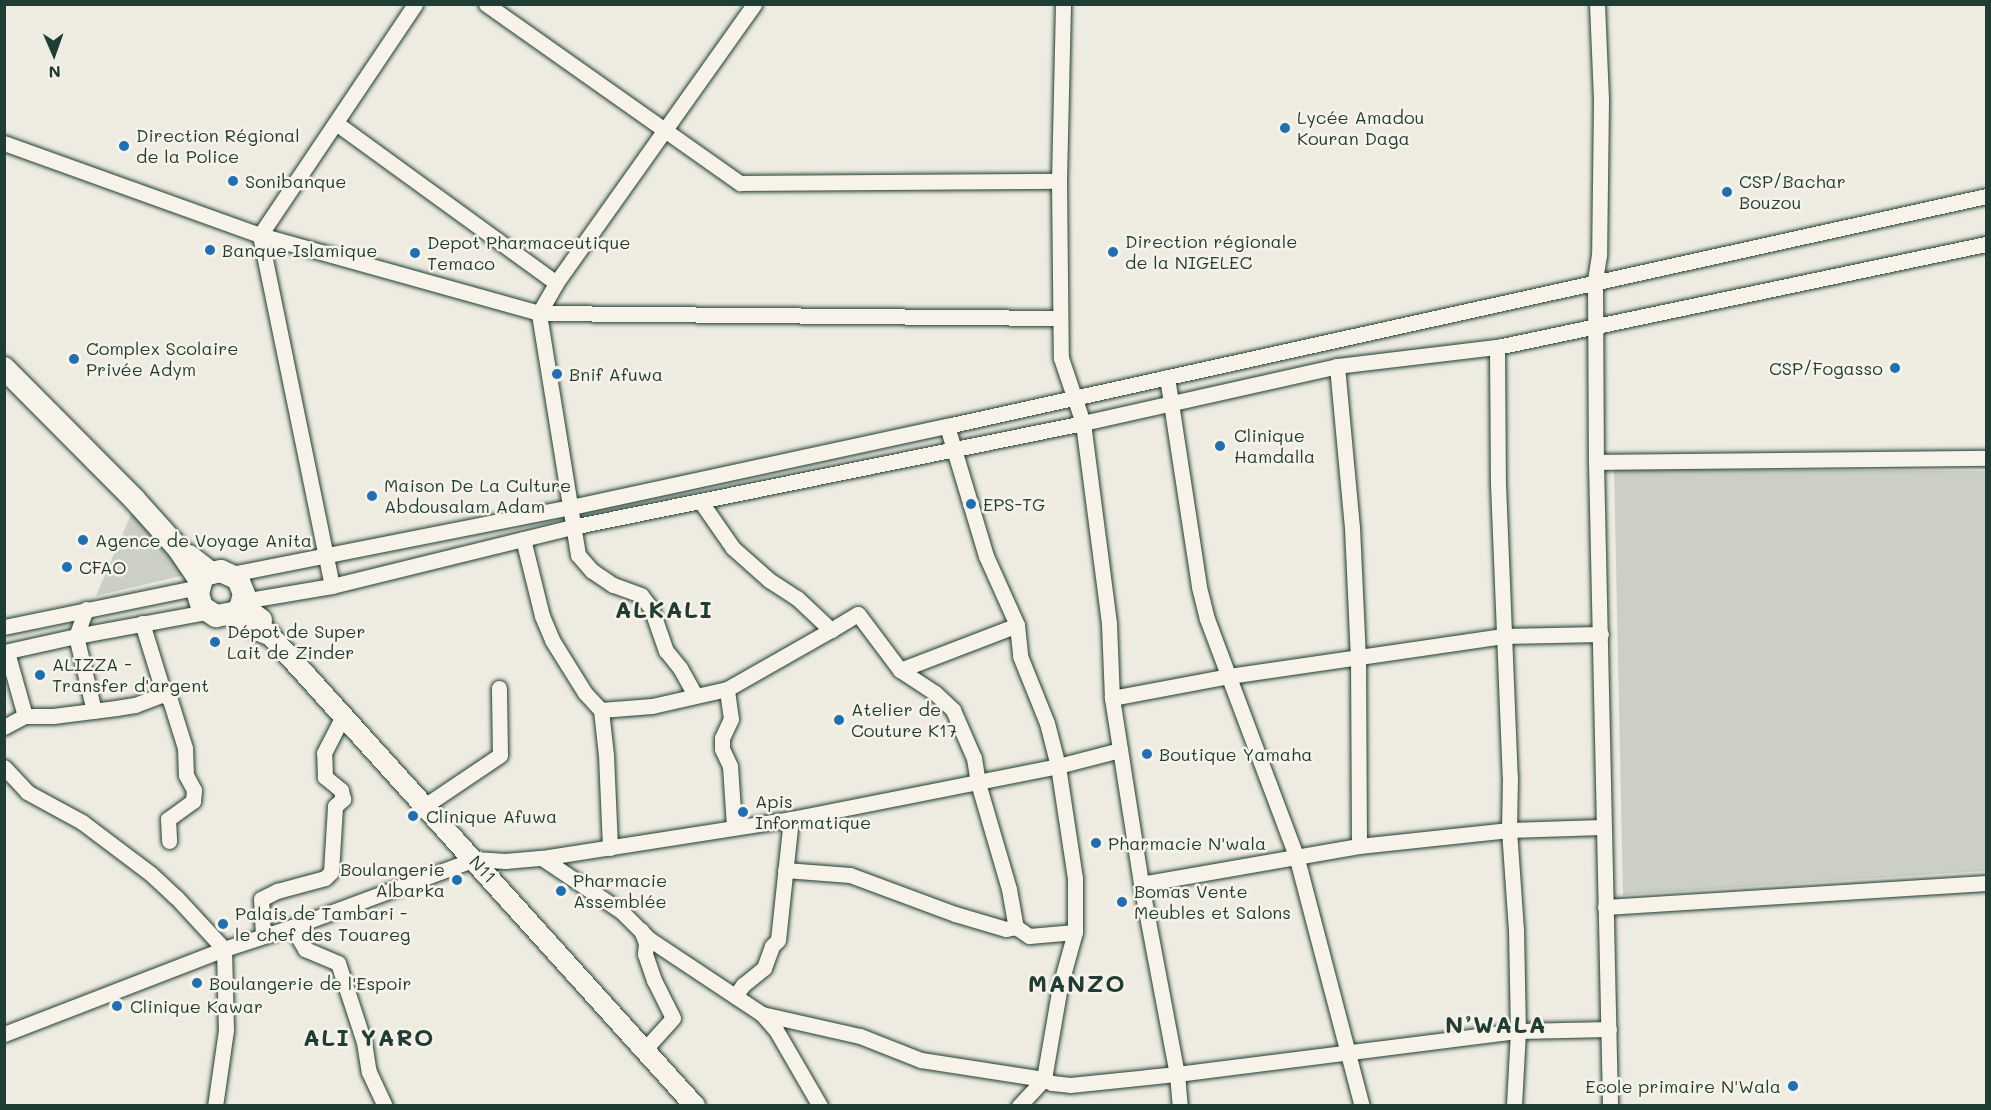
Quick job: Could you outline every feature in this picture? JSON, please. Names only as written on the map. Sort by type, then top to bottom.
[{"type":"highway","points":[[4,368],[134,499],[178,548],[211,579],[242,586],[239,606],[258,630],[269,634]]},
{"type":"highway","points":[[211,579],[199,601],[207,612],[216,616],[239,606]]},
{"type":"main road","name":"N11","points":[[269,634],[426,805],[695,1106]]},
{"type":"street","points":[[332,586],[260,235],[415,4]]},
{"type":"street","points":[[486,4],[740,183],[1059,181]]},
{"type":"street","points":[[695,695],[680,668],[666,651],[651,608],[640,595],[613,585],[581,561],[572,527],[571,507],[539,313],[556,283],[754,4]]},
{"type":"street","points":[[1063,4],[1059,181],[1061,358],[1076,396],[1083,423],[1108,624],[1112,698],[1141,884],[1178,1074],[1180,1106]]},
{"type":"street","points":[[1597,4],[1601,124],[1599,255],[1595,281],[1596,462],[1601,634],[1602,827],[1610,1106]]},
{"type":"street","points":[[336,123],[556,283]]},
{"type":"street","points":[[4,143],[260,235],[539,313],[1059,318]]},
{"type":"street","points":[[4,627],[327,553],[571,507],[947,426],[1986,195]]},
{"type":"street","points":[[239,606],[332,586],[572,527],[1083,423],[1337,366],[1497,347],[1986,244]]},
{"type":"street","points":[[1497,347],[1503,636],[1510,777],[1509,830],[1516,929],[1518,1031],[1514,1106]]},
{"type":"street","points":[[1337,366],[1352,527],[1358,658],[1359,846]]},
{"type":"street","points":[[1167,377],[1199,587],[1207,619],[1297,859],[1351,1054],[1362,1106]]},
{"type":"street","points":[[947,426],[986,556],[1017,625],[1020,656],[1047,723],[1058,766],[1075,878],[1075,932],[1060,986],[1044,1079],[1018,1106]]},
{"type":"street","points":[[1596,462],[1986,458]]},
{"type":"street","points":[[700,502],[733,548],[769,580],[797,598],[831,630]]},
{"type":"street","points":[[523,539],[542,616],[552,640],[585,693],[601,710],[606,755],[610,848]]},
{"type":"street","points":[[86,609],[76,636],[94,711]]},
{"type":"street","points":[[26,716],[6,652],[76,636],[207,612]]},
{"type":"street","points":[[601,710],[652,706],[727,688],[858,614],[900,670],[935,693],[953,710],[974,758],[978,783],[999,850],[1016,927],[1029,936],[1075,932]]},
{"type":"street","points":[[142,623],[164,694],[171,700],[185,748],[186,775],[194,790],[194,801],[168,819],[166,824],[169,841]]},
{"type":"street","points":[[900,670],[1017,625]]},
{"type":"street","points":[[1112,698],[1229,676],[1503,636],[1601,634]]},
{"type":"street","points":[[426,805],[500,755],[499,688]]},
{"type":"street","points":[[727,688],[731,719],[722,738],[722,749],[730,765],[734,826]]},
{"type":"street","points":[[4,727],[26,716],[94,711],[135,705],[164,694]]},
{"type":"street","points":[[263,936],[261,899],[277,891],[325,878],[331,872],[335,806],[343,799],[341,790],[325,777],[324,753],[343,716]]},
{"type":"street","points":[[4,1034],[224,949],[292,927],[475,860],[505,861],[542,858],[734,826],[791,819],[978,783],[1120,750]]},
{"type":"street","points":[[4,767],[27,792],[82,822],[151,874],[176,897],[224,949],[226,1030],[215,1106]]},
{"type":"street","points":[[735,996],[743,985],[764,968],[772,946],[778,940],[791,819]]},
{"type":"street","points":[[1141,884],[1297,859],[1359,846],[1509,830],[1602,827]]},
{"type":"street","points":[[542,858],[621,911],[649,939],[762,1014],[776,1030],[820,1106]]},
{"type":"street","points":[[785,870],[850,874],[955,914],[1006,929],[1016,927]]},
{"type":"street","points":[[1605,907],[1986,883]]},
{"type":"street","points":[[292,927],[305,948],[338,963],[364,1042],[369,1072],[386,1106]]},
{"type":"street","points":[[641,930],[646,943],[645,954],[648,963],[673,1018],[645,1048]]},
{"type":"street","points":[[762,1014],[860,1035],[921,1060],[1070,1085],[1351,1054],[1518,1031],[1609,1029]]},
{"type":"shaded area","points":[[1614,469],[1986,471],[1986,871],[1623,895]]},
{"type":"shaded area","points":[[133,510],[189,574],[96,596]]},
{"type":"place","name":"Lycée Amadou Kouran Daga","points":[[1285,128]]},
{"type":"place","name":"Direction Régional de la Police","points":[[124,146]]},
{"type":"place","name":"Sonibanque","points":[[233,181]]},
{"type":"place","name":"CSP/Bachar Bouzou","points":[[1727,192]]},
{"type":"place","name":"Banque Islamique","points":[[210,250]]},
{"type":"place","name":"Direction régionale de la NIGELEC","points":[[1113,252]]},
{"type":"place","name":"Depot Pharmaceutique Temaco","points":[[415,253]]},
{"type":"place","name":"Complex Scolaire Privée Adym","points":[[74,359]]},
{"type":"place","name":"CSP/Fogasso","points":[[1895,368]]},
{"type":"place","name":"Bnif Afuwa","points":[[557,374]]},
{"type":"place","name":"Clinique Hamdalla","points":[[1220,446]]},
{"type":"place","name":"Maison De La Culture Abdousalam Adam","points":[[372,496]]},
{"type":"place","name":"EPS-TG","points":[[971,504]]},
{"type":"place","name":"Agence de Voyage Anita","points":[[83,540]]},
{"type":"place","name":"CFAO","points":[[67,567]]},
{"type":"place","name":"Dépot de Super Lait de Zinder","points":[[215,642]]},
{"type":"place","name":"ALIZZA - Transfer d'argent","points":[[40,675]]},
{"type":"place","name":"Atelier de Couture K17","points":[[839,720]]},
{"type":"place","name":"Boutique Yamaha","points":[[1147,754]]},
{"type":"place","name":"Apis Informatique","points":[[743,812]]},
{"type":"place","name":"Clinique Afuwa","points":[[413,816]]},
{"type":"place","name":"Pharmacie N'wala","points":[[1096,843]]},
{"type":"place","name":"Boulangerie Albarka","points":[[457,880]]},
{"type":"place","name":"Pharmacie Assemblée","points":[[561,891]]},
{"type":"place","name":"Bomas Vente Meubles et Salons","points":[[1122,902]]},
{"type":"place","name":"Palais de Tambari - le chef des Touareg","points":[[223,924]]},
{"type":"place","name":"Boulangerie de l'Espoir","points":[[197,983]]},
{"type":"place","name":"Clinique Kawar","points":[[117,1006]]},
{"type":"place","name":"Ecole primaire N'Wala","points":[[1793,1086]]},
{"type":"district","name":"ALKALI","points":[[664,609]]},
{"type":"district","name":"MANZO","points":[[1077,983]]},
{"type":"district","name":"N’WALA","points":[[1496,1024]]},
{"type":"district","name":"ALI YARO","points":[[369,1037]]}]
